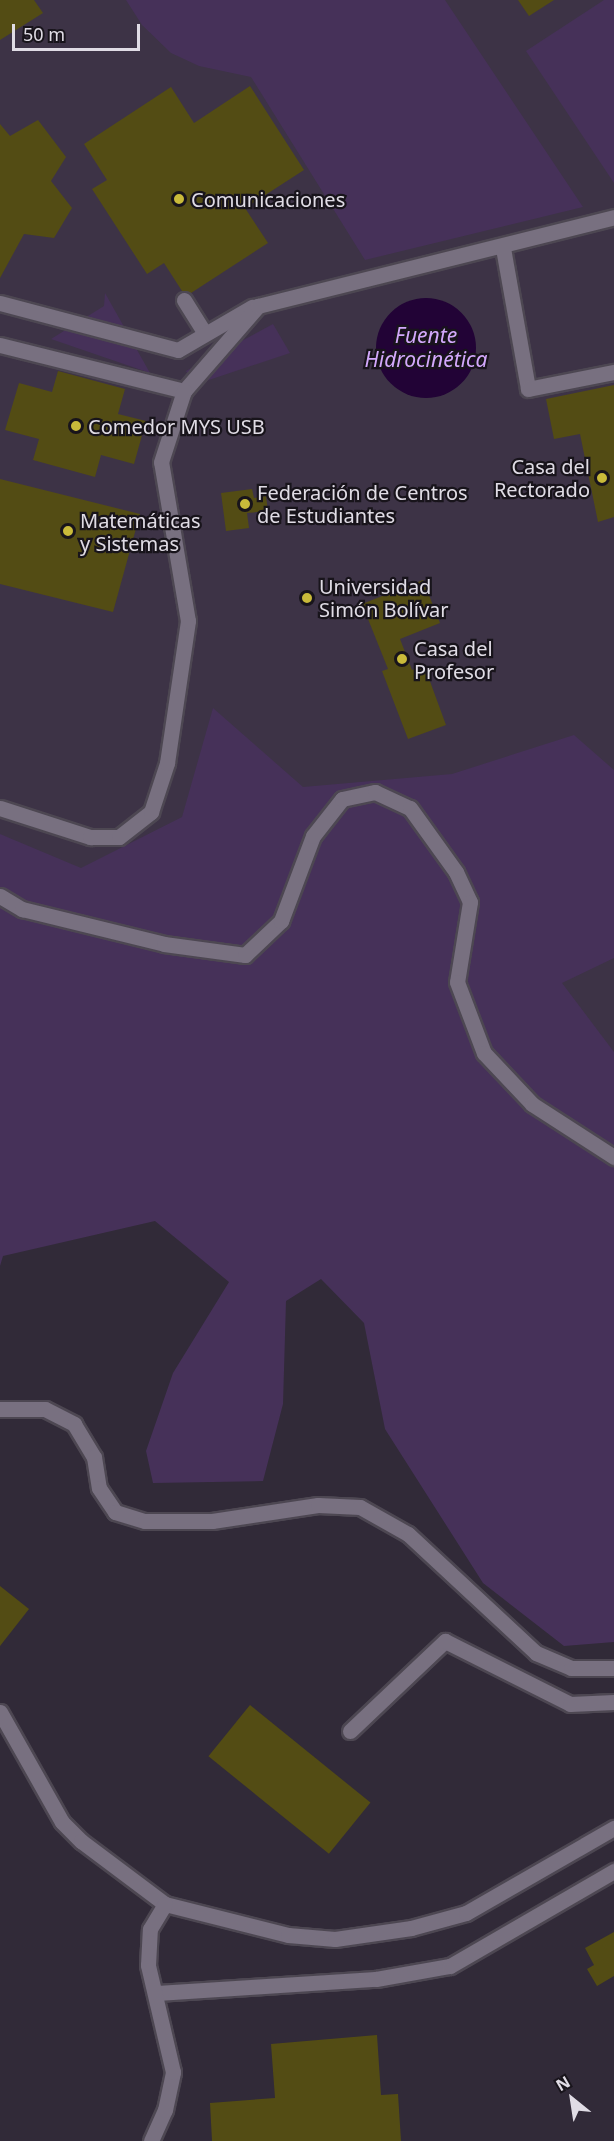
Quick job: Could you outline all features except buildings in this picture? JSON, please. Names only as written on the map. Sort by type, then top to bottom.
[{"type":"lane","points":[[0,303],[178,350],[249,307],[503,248],[614,217]]},
{"type":"lane","points":[[503,248],[528,388],[614,372]]},
{"type":"lane","points":[[184,300],[205,333]]},
{"type":"lane","points":[[0,808],[90,837],[118,837],[151,812],[167,763],[188,621],[161,462],[184,391],[258,306]]},
{"type":"lane","points":[[0,345],[184,391]]},
{"type":"lane","points":[[0,896],[22,909],[164,944],[245,955],[280,921],[313,836],[342,799],[375,792],[410,808],[456,872],[470,902],[457,982],[484,1053],[531,1104],[614,1157]]},
{"type":"lane","points":[[0,1409],[45,1409],[74,1424],[94,1457],[99,1488],[115,1512],[146,1521],[212,1521],[318,1504],[360,1507],[408,1534],[536,1653],[571,1668],[614,1668]]},
{"type":"lane","points":[[350,1731],[445,1641],[570,1704],[614,1702]]},
{"type":"lane","points":[[0,1712],[62,1822],[165,1904],[288,1935],[335,1939],[411,1928],[466,1913],[614,1828]]},
{"type":"lane","points":[[157,1993],[376,1979],[450,1966],[614,1871]]},
{"type":"lane","points":[[151,2141],[165,2110],[173,2072],[157,1993],[148,1965],[150,1929],[165,1904]]},
{"type":"shaded area","name":"Universidad Simón Bolívar","points":[[0,0],[614,0],[614,1492],[434,1229],[0,1213]]},
{"type":"shaded area","points":[[126,0],[445,0],[583,207],[365,260],[251,77],[199,66],[171,53],[142,25]]},
{"type":"shaded area","points":[[604,0],[614,0],[614,183],[526,51]]},
{"type":"shaded area","points":[[105,293],[150,373],[51,339],[104,306]]},
{"type":"shaded area","points":[[273,324],[290,353],[194,385],[186,371]]},
{"type":"shaded area","points":[[213,708],[303,787],[452,774],[574,735],[614,770],[614,958],[562,983],[614,1052],[614,1642],[564,1646],[483,1583],[385,1429],[364,1323],[321,1279],[286,1301],[283,1404],[263,1481],[153,1483],[146,1451],[173,1373],[229,1282],[155,1221],[3,1256],[0,1266],[0,834],[81,868],[182,817]]},
{"type":"water","name":"Fuente Hidrocinética","points":[[426,298],[445,302],[462,312],[472,329],[476,348],[472,367],[462,384],[445,394],[426,398],[407,394],[390,384],[380,367],[376,348],[380,329],[390,312],[407,302]]},
{"type":"place","name":"Comunicaciones","points":[[179,199]]},
{"type":"place","name":"Comedor MYS USB","points":[[76,426]]},
{"type":"place","name":"Casa del Rectorado","points":[[602,478]]},
{"type":"place","name":"Federación de Centros de Estudiantes","points":[[245,504]]},
{"type":"place","name":"Matemáticas y Sistemas","points":[[68,531]]},
{"type":"place","name":"Universidad Simón Bolívar","points":[[307,598]]},
{"type":"place","name":"Casa del Profesor","points":[[402,659]]}]
